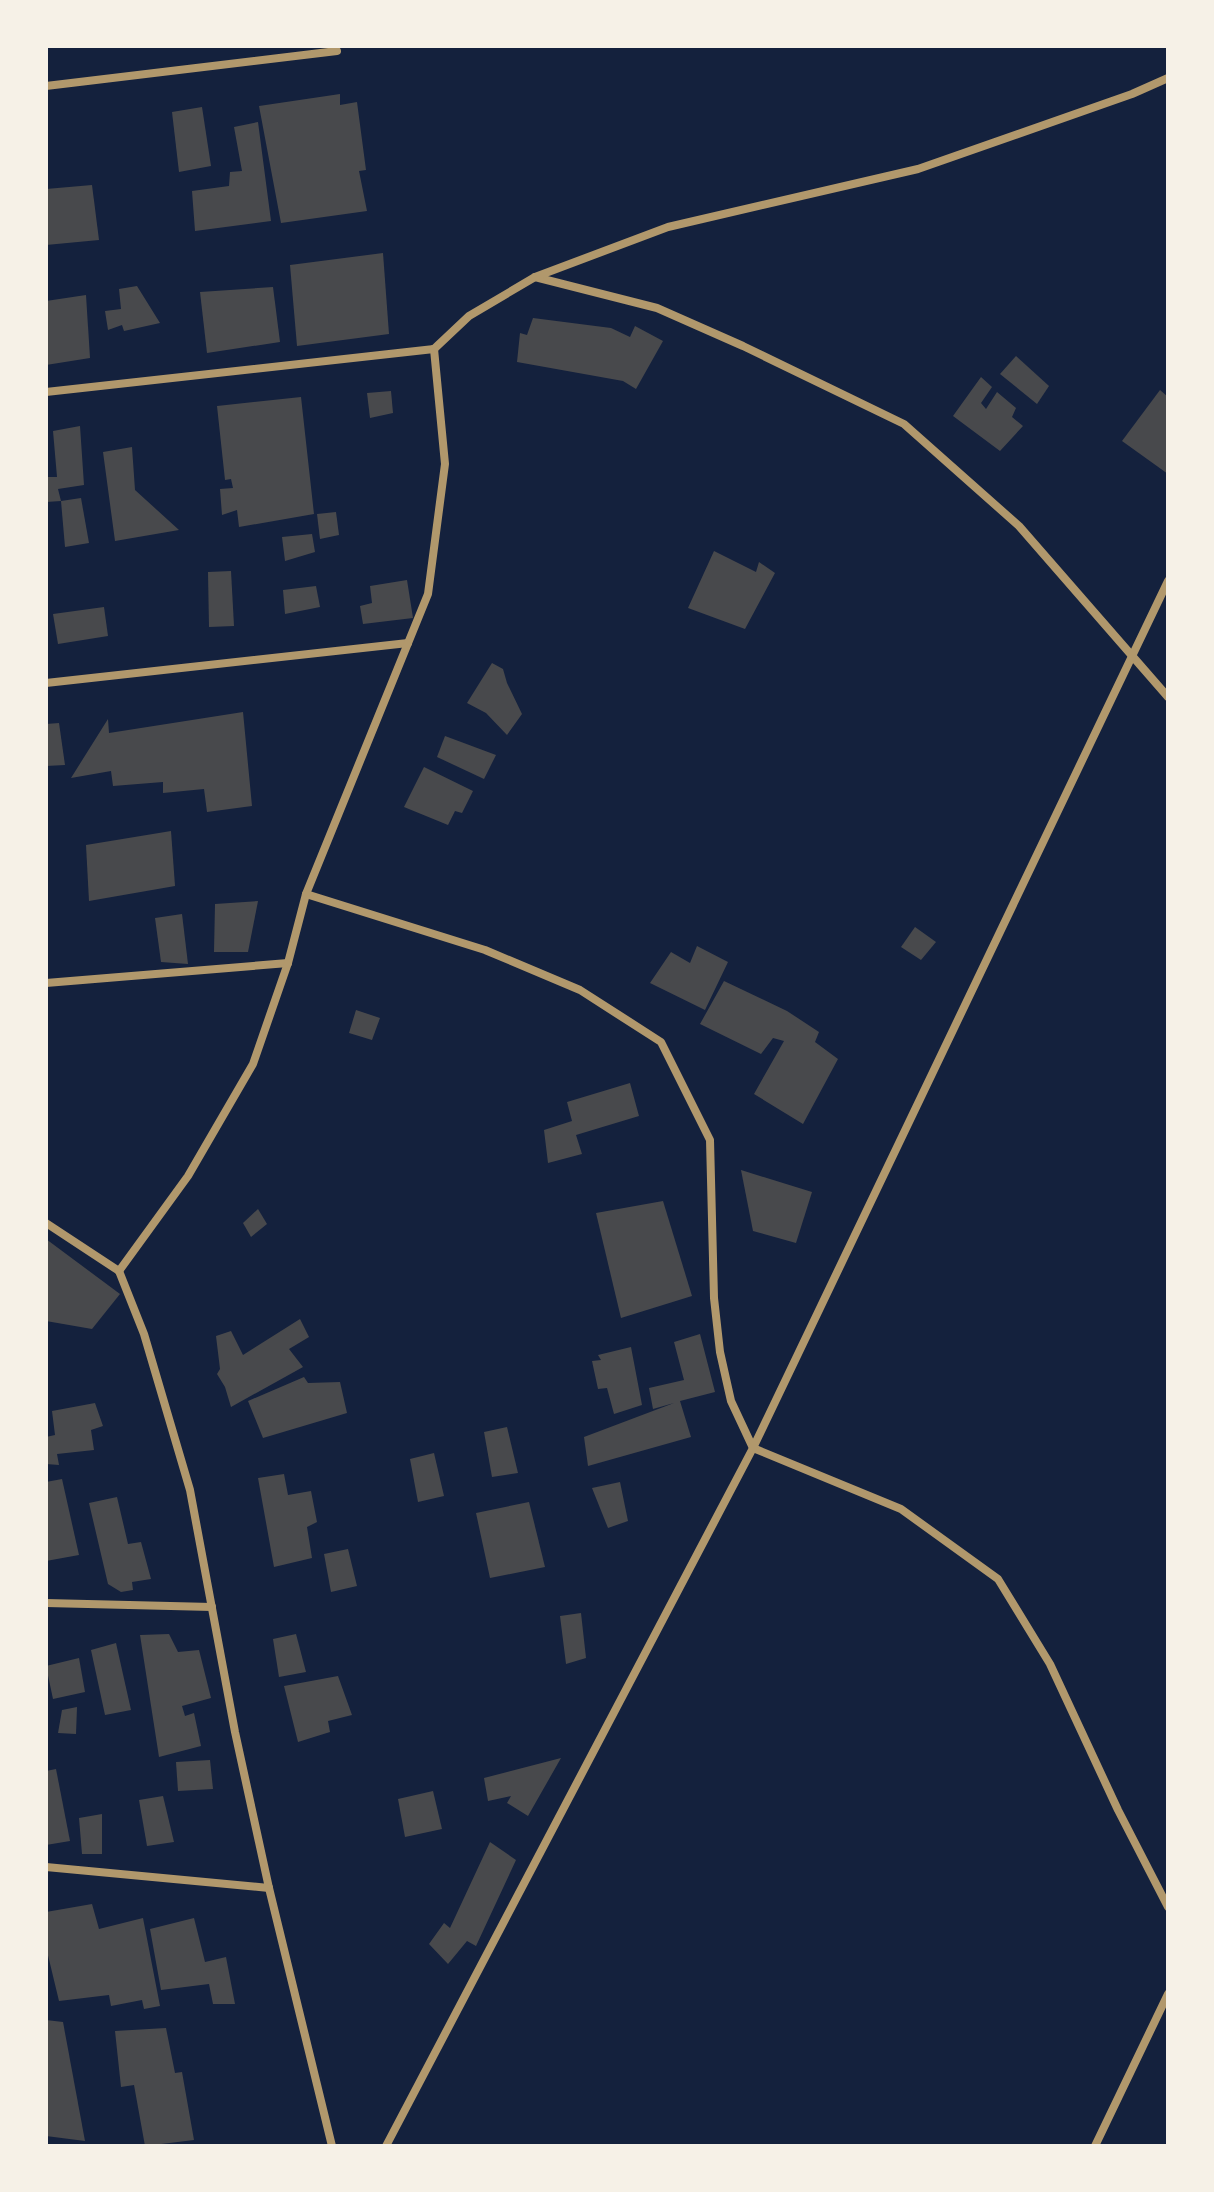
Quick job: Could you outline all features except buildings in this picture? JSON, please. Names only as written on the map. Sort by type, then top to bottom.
[{"type":"street","points":[[46,86],[337,51]]},
{"type":"street","points":[[46,392],[434,349],[469,316],[535,277],[668,227],[918,169],[1132,94],[1168,78]]},
{"type":"street","points":[[535,277],[657,308],[904,424],[1019,526],[1168,697]]},
{"type":"street","points":[[119,1271],[188,1176],[253,1064],[288,963],[306,894],[428,594],[445,464],[434,349]]},
{"type":"street","points":[[386,2146],[753,1448],[1168,581]]},
{"type":"street","points":[[46,683],[408,643]]},
{"type":"street","points":[[306,894],[485,950],[580,990],[661,1042],[710,1140],[714,1298],[720,1352],[731,1401],[753,1448],[901,1509],[998,1579],[1050,1664],[1118,1810],[1168,1907]]},
{"type":"street","points":[[46,983],[288,963]]},
{"type":"street","points":[[46,1223],[119,1271],[144,1334],[190,1490],[269,1888],[332,2146]]},
{"type":"street","points":[[46,1603],[212,1607]]},
{"type":"street","points":[[46,1867],[269,1888]]},
{"type":"street","points":[[1095,2146],[1168,1994]]}]
